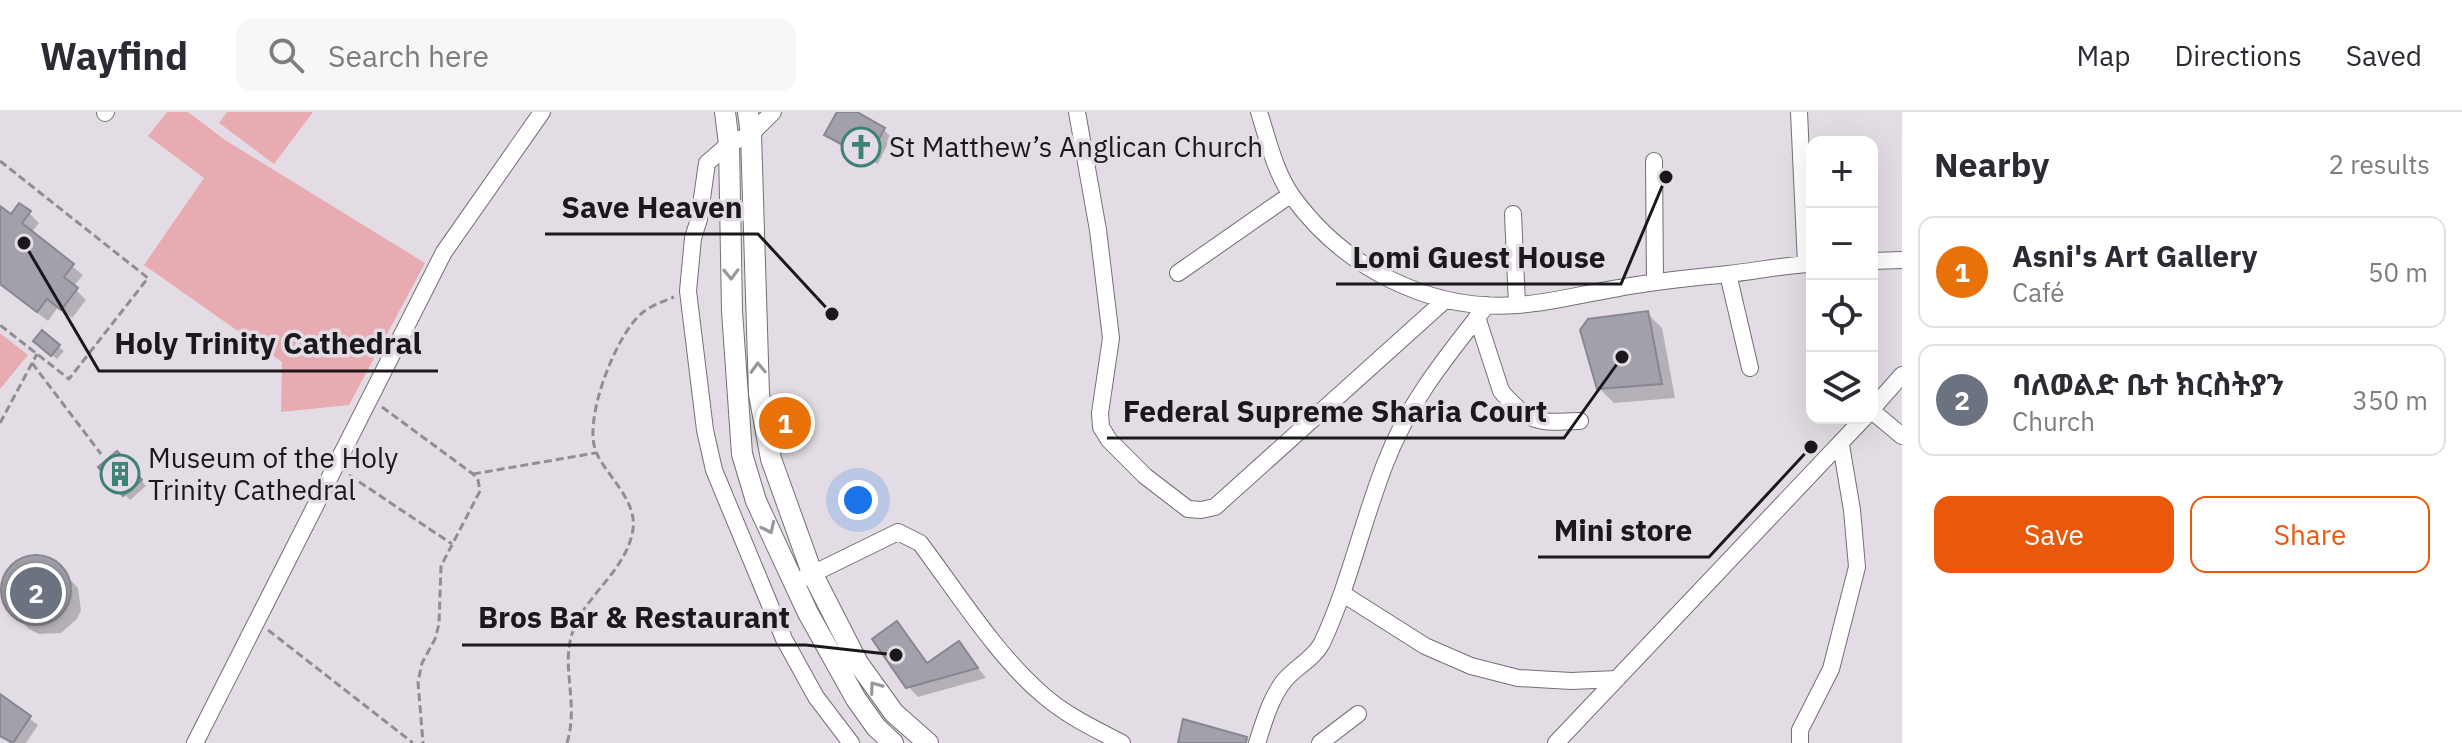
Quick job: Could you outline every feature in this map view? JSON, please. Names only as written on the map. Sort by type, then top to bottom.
[{"type":"main road","points":[[725,112],[729,144],[732,311],[742,454],[756,501],[875,688],[894,713],[928,743]]},
{"type":"main road","points":[[748,112],[759,394],[771,459],[803,578],[808,613],[856,699],[876,727],[893,743]]},
{"type":"street","points":[[195,743],[444,252],[542,112]]},
{"type":"street","points":[[773,112],[751,134],[729,144],[707,163],[699,219],[693,238],[688,291],[705,430],[714,470],[784,639],[816,697],[851,743]]},
{"type":"street","points":[[1077,112],[1098,230],[1111,338],[1100,413],[1101,427],[1109,440],[1145,476],[1188,509],[1215,507],[1444,301]]},
{"type":"street","points":[[1259,112],[1275,163],[1290,195],[1339,246],[1375,272],[1444,301],[1482,311],[1655,281],[1806,264]]},
{"type":"street","points":[[1799,112],[1806,218]]},
{"type":"street","points":[[1654,161],[1655,281]]},
{"type":"street","points":[[1178,273],[1290,195]]},
{"type":"street","points":[[1513,214],[1517,305]]},
{"type":"street","points":[[1878,261],[1902,260]]},
{"type":"street","points":[[1728,274],[1750,368]]},
{"type":"street","points":[[1482,311],[1501,391],[1508,399],[1534,420],[1546,423],[1580,421]]},
{"type":"street","points":[[1257,743],[1281,684],[1320,646],[1343,594],[1385,463],[1403,424],[1430,376],[1482,311]]},
{"type":"street","points":[[1878,403],[1902,375]]},
{"type":"street","points":[[1878,415],[1902,436]]},
{"type":"street","points":[[1556,743],[1859,424]]},
{"type":"street","points":[[1800,743],[1800,730],[1831,669],[1857,567],[1852,510],[1841,445]]},
{"type":"street","points":[[803,578],[898,532],[920,543],[1024,677],[1074,718],[1122,743]]},
{"type":"street","points":[[1343,594],[1425,646],[1471,666],[1518,678],[1571,681],[1617,679]]},
{"type":"street","points":[[1320,743],[1358,714]]},
{"type":"path","points":[[0,161],[148,278],[69,379],[0,325]]},
{"type":"path","points":[[567,743],[573,702],[568,666],[571,636],[579,617],[626,551],[633,529],[632,512],[596,453],[593,438],[595,412],[608,367],[622,338],[642,313],[688,291]]},
{"type":"path","points":[[0,423],[37,354]]},
{"type":"path","points":[[32,363],[101,454]]},
{"type":"path","points":[[370,398],[473,474],[480,491],[441,566],[439,624],[422,663],[418,682],[423,743]]},
{"type":"path","points":[[473,474],[596,453]]},
{"type":"path","points":[[335,466],[452,544]]},
{"type":"path","points":[[257,621],[413,743]]},
{"type":"shaded area","points":[[167,112],[188,112],[225,140],[425,263],[349,405],[281,412],[282,362],[144,265],[204,178],[148,136]]},
{"type":"shaded area","points":[[227,112],[313,112],[274,164],[219,123]]},
{"type":"shaded area","points":[[0,333],[28,355],[0,389]]},
{"type":"building","name":"St Matthew’s Anglican Church","points":[[837,112],[857,112],[885,128],[869,158],[824,135]]},
{"type":"building","points":[[19,203],[31,211],[22,223],[74,264],[64,277],[78,288],[61,310],[47,299],[37,312],[0,284],[0,206],[11,214]]},
{"type":"building","points":[[1648,311],[1662,384],[1597,389],[1580,330],[1588,319]]},
{"type":"building","points":[[42,330],[60,345],[51,356],[33,341]]},
{"type":"building","name":"Museum of the Holy Trinity Cathedral","points":[[117,451],[142,480],[123,496],[98,467]]},
{"type":"building","points":[[29,555],[43,555],[65,570],[71,590],[69,603],[61,615],[43,625],[29,625],[7,610],[1,597],[1,583],[16,561]]},
{"type":"building","points":[[897,621],[927,663],[959,641],[978,668],[906,688],[872,639]]},
{"type":"building","points":[[0,694],[31,716],[13,743],[0,736]]},
{"type":"building","points":[[1183,719],[1247,737],[1246,743],[1178,743]]},
{"type":"place","name":"St Matthew’s Anglican Church","points":[[861,147]]},
{"type":"place","name":"Lomi Guest House","points":[[1666,177]]},
{"type":"place","name":"Holy Trinity Cathedral","points":[[24,243]]},
{"type":"place","name":"Save Heaven","points":[[832,314]]},
{"type":"place","name":"Federal Supreme Sharia Court","points":[[1622,357]]},
{"type":"place","name":"Asni's Art Gallery","points":[[785,423]]},
{"type":"place","name":"Mini store","points":[[1811,447]]},
{"type":"place","name":"Museum of the Holy Trinity Cathedral","points":[[120,474]]},
{"type":"place","name":"ባለወልድ ቤተ ክርስትያን","points":[[36,593]]},
{"type":"place","name":"Bros Bar & Restaurant","points":[[896,655]]}]
